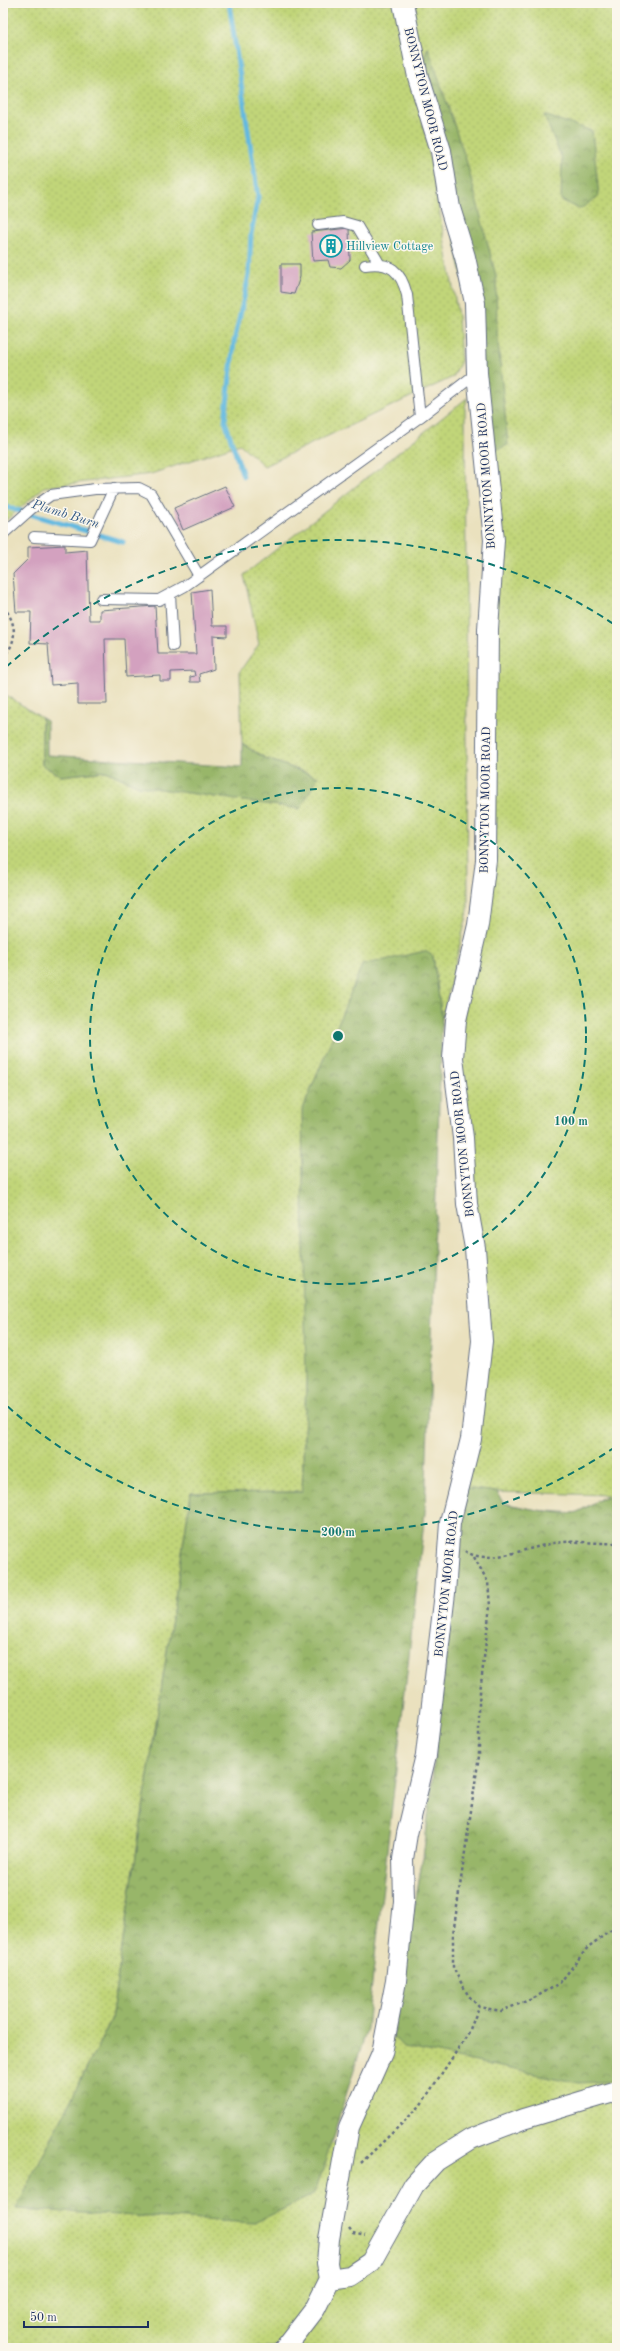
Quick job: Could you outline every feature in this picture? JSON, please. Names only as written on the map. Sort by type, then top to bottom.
[{"type":"street","name":"BONNYTON MOOR ROAD","points":[[330,2280],[327,2263],[333,2207],[349,2127],[382,2053],[396,1981],[404,1901],[404,1859],[407,1834],[426,1755],[450,1540],[450,1523],[471,1439],[482,1341],[475,1248],[467,1204],[463,1138],[453,1058],[456,1020],[478,925],[486,860],[488,630],[494,540],[477,373],[475,303],[465,256],[450,208],[441,151],[418,77],[403,3]]},
{"type":"street","points":[[285,2348],[315,2309],[330,2280],[350,2276],[371,2262],[414,2185],[436,2161],[470,2139],[523,2119],[617,2091]]},
{"type":"lane","points":[[318,225],[343,222],[357,226],[379,263]]},
{"type":"lane","points":[[365,265],[379,263],[387,265],[403,279],[420,417]]},
{"type":"lane","points":[[101,599],[159,600],[170,594],[199,576],[420,417],[477,373]]},
{"type":"lane","points":[[3,534],[31,509],[51,495],[114,488],[139,488],[151,494],[199,576]]},
{"type":"lane","points":[[34,537],[90,540],[114,488]]},
{"type":"lane","points":[[170,594],[173,646]]},
{"type":"path","points":[[3,606],[11,616],[14,633],[13,643],[3,656]]},
{"type":"path","points":[[450,1540],[474,1557],[488,1582],[490,1606],[479,1701],[479,1756],[453,1934],[453,1968],[468,1995],[478,2007],[501,2011],[532,1999],[558,1984],[588,1947],[617,1926]]},
{"type":"path","points":[[474,1557],[495,1558],[523,1549],[564,1542],[617,1543]]},
{"type":"path","points":[[359,2170],[361,2162],[420,2106],[468,2034],[478,2007]]},
{"type":"path","points":[[333,2207],[353,2233],[362,2237],[388,2230]]},
{"type":"green space","points":[[3,3],[396,3],[427,141],[458,316],[461,361],[453,377],[264,466],[240,444],[151,474],[44,487],[3,523]]},
{"type":"green space","points":[[409,3],[617,3],[617,2348],[3,2348],[3,693],[42,718],[42,765],[61,776],[106,771],[139,786],[318,777],[267,759],[242,744],[240,671],[259,644],[244,575],[467,398],[465,408],[468,911],[442,1019],[433,956],[306,1381],[302,1492],[191,1493],[111,2020],[28,2186],[245,2192],[355,2131],[393,2036],[425,1844],[465,1488],[482,1401],[457,1058],[495,823],[482,375]],"holes":[[[497,1492],[607,1495],[576,1513],[535,1510],[503,1503]]]},
{"type":"green space","points":[[428,47],[467,163],[496,276],[497,332],[508,445],[491,452],[482,375],[420,68]]},
{"type":"green space","points":[[544,115],[592,131],[599,196],[580,209],[561,200],[562,159]]},
{"type":"green space","points":[[42,718],[47,721],[47,755],[242,767],[242,744],[267,759],[318,777],[300,809],[139,786],[106,771],[61,776],[42,765]]},
{"type":"green space","points":[[425,951],[433,956],[442,1019],[425,1513],[367,2028],[315,2194],[254,2223],[16,2209],[111,2020],[191,1493],[302,1492],[306,1381],[302,1111],[362,965]]},
{"type":"green space","points":[[465,1488],[497,1492],[503,1503],[562,1513],[577,1512],[601,1499],[611,1495],[617,1495],[617,2081],[579,2083],[403,2047],[393,2036],[425,1844]]},
{"type":"building","name":"Hillview Cottage","points":[[349,228],[350,260],[341,268],[330,267],[328,260],[313,261],[311,232]]},
{"type":"building","points":[[281,264],[300,264],[300,277],[294,294],[281,292]]},
{"type":"building","points":[[225,486],[235,507],[183,530],[174,508]]},
{"type":"building","points":[[65,545],[65,552],[87,550],[89,620],[100,620],[100,610],[155,606],[158,654],[196,654],[192,592],[210,589],[212,626],[227,626],[227,637],[213,636],[214,669],[199,674],[200,682],[190,682],[190,677],[195,676],[194,671],[171,672],[171,681],[160,681],[160,675],[126,677],[124,639],[105,639],[107,704],[78,704],[78,683],[51,685],[48,644],[30,643],[31,612],[16,612],[13,574],[28,559],[28,547]]},
{"type":"waterway","points":[[229,3],[258,197],[251,234],[249,275],[234,342],[225,421],[243,476]]},
{"type":"waterway","name":"Plumb Burn","points":[[3,506],[123,542]]},
{"type":"place","name":"Hillview Cottage","points":[[331,246]]}]
